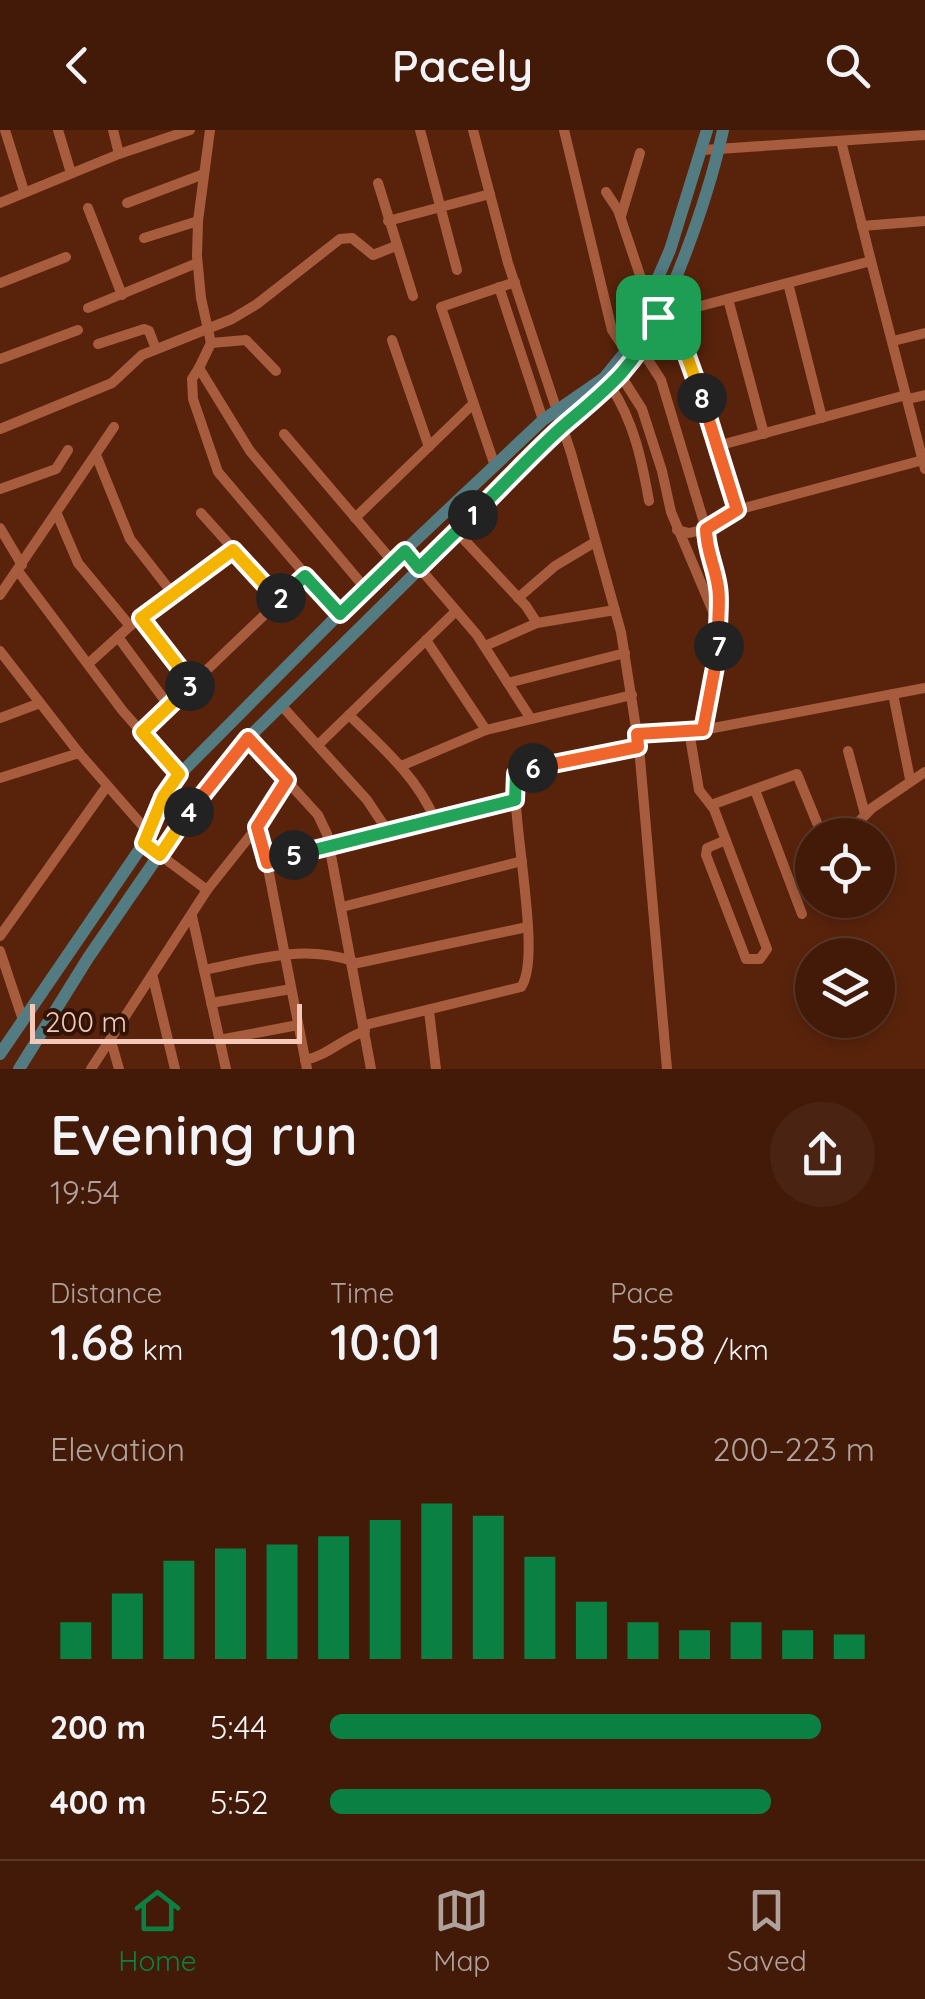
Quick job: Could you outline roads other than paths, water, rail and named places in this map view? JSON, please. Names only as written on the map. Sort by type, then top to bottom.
[{"type":"main road","points":[[0,1054],[146,837],[163,797],[179,774],[543,420],[604,378],[626,351],[650,303],[708,130]]},
{"type":"main road","points":[[19,1069],[88,958],[212,781],[248,738],[562,428],[621,376],[665,315],[724,130]]},
{"type":"street","points":[[6,130],[24,191]]},
{"type":"street","points":[[58,130],[71,173]]},
{"type":"street","points":[[114,130],[119,154]]},
{"type":"street","points":[[147,145],[148,130]]},
{"type":"street","points":[[0,203],[119,154],[190,130]]},
{"type":"street","points":[[210,130],[198,220],[198,263],[211,342],[192,380],[193,399],[218,472],[340,614]]},
{"type":"street","points":[[420,130],[457,270]]},
{"type":"street","points":[[474,130],[625,653],[637,734],[668,1069]]},
{"type":"street","points":[[564,130],[612,330],[626,351]]},
{"type":"street","points":[[702,150],[925,135]]},
{"type":"street","points":[[677,530],[690,533],[706,529],[737,510],[924,464],[840,142]]},
{"type":"street","points":[[621,216],[640,154]]},
{"type":"street","points":[[127,203],[204,174]]},
{"type":"street","points":[[378,184],[413,296]]},
{"type":"street","points":[[606,192],[621,216],[650,303]]},
{"type":"street","points":[[388,220],[490,194]]},
{"type":"street","points":[[88,208],[122,294]]},
{"type":"street","points":[[144,238],[198,220]]},
{"type":"street","points":[[862,226],[925,220]]},
{"type":"street","points":[[0,429],[112,383],[142,356],[208,330],[257,304],[340,239],[352,238],[373,255],[396,246]]},
{"type":"street","points":[[0,283],[66,257]]},
{"type":"street","points":[[737,510],[717,446],[665,315],[871,262]]},
{"type":"street","points":[[88,308],[198,263]]},
{"type":"street","points":[[495,466],[441,306],[515,282]]},
{"type":"street","points":[[788,283],[822,418]]},
{"type":"street","points":[[499,287],[543,420]]},
{"type":"street","points":[[728,299],[764,434]]},
{"type":"street","points":[[98,344],[144,329],[156,349]]},
{"type":"street","points":[[0,359],[78,330]]},
{"type":"street","points":[[893,341],[925,333]]},
{"type":"street","points":[[211,342],[246,340],[276,371]]},
{"type":"street","points":[[392,340],[429,447]]},
{"type":"street","points":[[641,349],[661,380],[706,529],[706,551],[719,589],[718,654],[703,730]]},
{"type":"street","points":[[199,368],[242,441],[366,588]]},
{"type":"street","points":[[621,376],[648,424],[677,530],[716,617]]},
{"type":"street","points":[[611,387],[636,439],[649,501]]},
{"type":"street","points":[[717,446],[925,395]]},
{"type":"street","points":[[355,518],[474,404]]},
{"type":"street","points":[[0,595],[114,428]]},
{"type":"street","points":[[284,434],[393,562]]},
{"type":"street","points":[[0,489],[56,469],[68,450]]},
{"type":"street","points":[[96,456],[130,539],[173,594]]},
{"type":"street","points":[[57,514],[78,562],[130,626]]},
{"type":"street","points":[[201,514],[279,600]]},
{"type":"street","points":[[0,528],[20,568],[88,664],[179,774]]},
{"type":"street","points":[[456,531],[537,623]]},
{"type":"street","points":[[518,598],[555,566],[595,542]]},
{"type":"street","points":[[88,664],[130,626],[233,550]]},
{"type":"street","points":[[405,551],[485,646],[531,720]]},
{"type":"street","points":[[142,732],[305,576]]},
{"type":"street","points":[[485,646],[537,623],[615,610]]},
{"type":"street","points":[[318,745],[456,611]]},
{"type":"street","points":[[141,618],[192,684]]},
{"type":"street","points":[[118,637],[170,706]]},
{"type":"street","points":[[426,640],[486,730]]},
{"type":"street","points":[[0,651],[160,855],[207,890]]},
{"type":"street","points":[[508,683],[625,653]]},
{"type":"street","points":[[637,734],[703,730],[925,688]]},
{"type":"street","points":[[893,694],[910,779]]},
{"type":"street","points":[[400,766],[486,730],[632,695]]},
{"type":"street","points":[[0,718],[40,703]]},
{"type":"street","points":[[281,706],[366,800],[387,830]]},
{"type":"street","points":[[349,715],[400,766],[435,820]]},
{"type":"street","points":[[689,731],[700,790],[712,805],[726,840],[767,949],[760,959],[746,959],[706,855],[707,848],[726,840]]},
{"type":"street","points":[[248,738],[318,815],[330,845],[371,1069]]},
{"type":"street","points":[[292,1069],[325,1055],[365,1028],[521,987],[527,976],[527,927],[515,778],[520,771],[638,747]]},
{"type":"street","points":[[848,750],[865,814]]},
{"type":"street","points":[[0,778],[79,753]]},
{"type":"street","points":[[861,818],[910,779],[925,772]]},
{"type":"street","points":[[712,805],[794,774],[799,776],[815,818]]},
{"type":"street","points":[[91,1069],[207,890],[257,827],[287,780]]},
{"type":"street","points":[[0,936],[107,786]]},
{"type":"street","points":[[754,790],[795,896]]},
{"type":"street","points":[[267,863],[515,800]]},
{"type":"street","points":[[257,827],[306,1065]]},
{"type":"street","points":[[342,907],[522,862]]},
{"type":"street","points":[[192,914],[226,1069]]},
{"type":"street","points":[[204,970],[284,954],[320,953],[353,963],[527,927]]},
{"type":"street","points":[[0,951],[23,1020]]},
{"type":"street","points":[[152,978],[175,1069]]},
{"type":"street","points":[[212,1003],[292,989]]},
{"type":"street","points":[[429,1011],[436,1069]]},
{"type":"street","points":[[219,1040],[298,1025]]},
{"type":"street","points":[[111,1041],[119,1069]]}]
